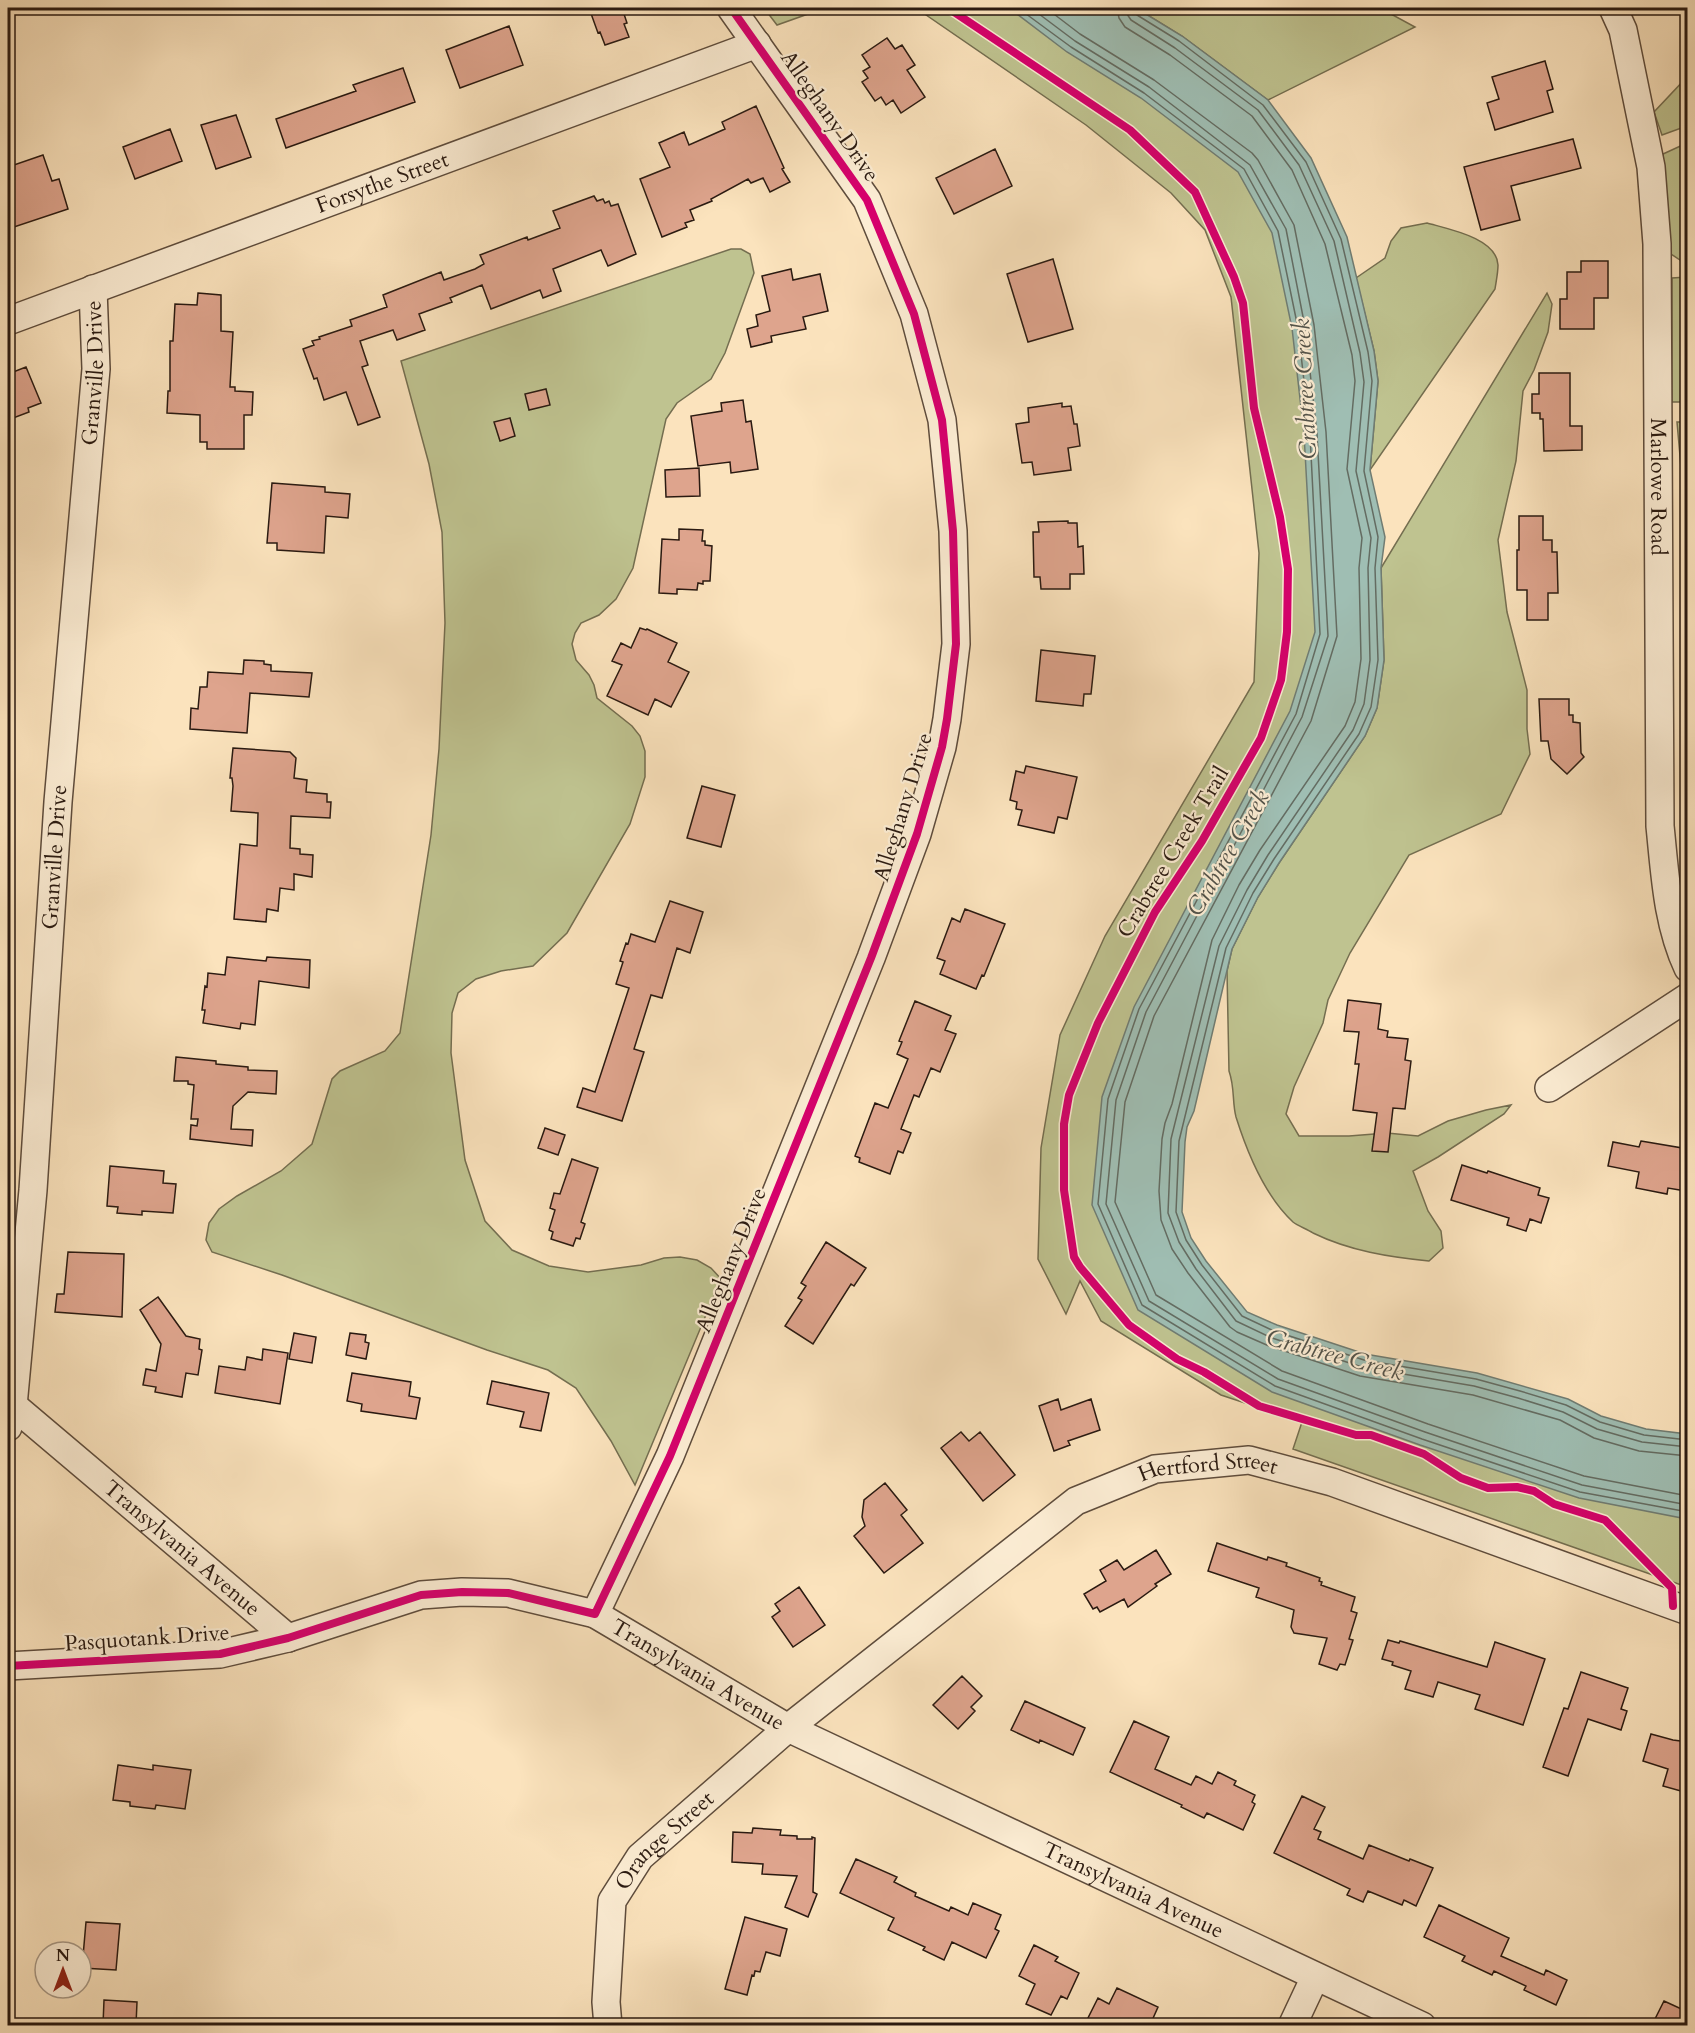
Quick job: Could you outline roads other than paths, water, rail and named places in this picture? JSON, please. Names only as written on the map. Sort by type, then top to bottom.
[{"type":"street","name":"Alleghany Drive","points":[[595,1614],[670,1456],[876,946],[917,834],[942,747],[956,644],[953,531],[942,420],[914,314],[867,200],[731,8]]},
{"type":"street","name":"Marlowe Road","points":[[1613,8],[1623,30],[1651,167],[1657,261],[1660,826],[1669,906],[1680,951],[1688,968]]},
{"type":"street","name":"Forsythe Street","points":[[8,321],[757,44]]},
{"type":"street","name":"Granville Drive","points":[[9,1411],[33,1190],[60,780],[96,369],[93,289]]},
{"type":"street","points":[[1549,1088],[1688,997]]},
{"type":"street","name":"Transylvania Avenue","points":[[9,1411],[288,1638],[421,1595],[462,1592],[508,1593],[595,1614],[788,1728],[1422,2025]]},
{"type":"street","name":"Hertford Street","points":[[788,1728],[1076,1501],[1155,1469],[1250,1460],[1332,1482],[1688,1611]]},
{"type":"street","name":"Pasquotank Drive","points":[[8,1666],[220,1654],[288,1638]]},
{"type":"street","name":"Orange Street","points":[[608,2025],[606,2002],[612,1901],[640,1857],[788,1728]]},
{"type":"street","points":[[1292,2025],[1316,1977]]},
{"type":"water","name":"Crabtree Creek","points":[[1009,8],[1136,8],[1182,36],[1268,100],[1311,158],[1347,237],[1374,351],[1378,381],[1370,470],[1385,537],[1381,568],[1384,660],[1377,708],[1365,736],[1258,897],[1232,949],[1194,1111],[1187,1127],[1182,1212],[1191,1238],[1206,1261],[1247,1312],[1277,1325],[1365,1354],[1477,1373],[1568,1399],[1601,1416],[1646,1429],[1687,1434],[1687,1519],[1579,1498],[1272,1392],[1138,1310],[1092,1205],[1102,1097],[1134,1007],[1290,711],[1315,632],[1304,434],[1292,328],[1272,233],[1238,172],[1141,98],[1067,52]]}]
